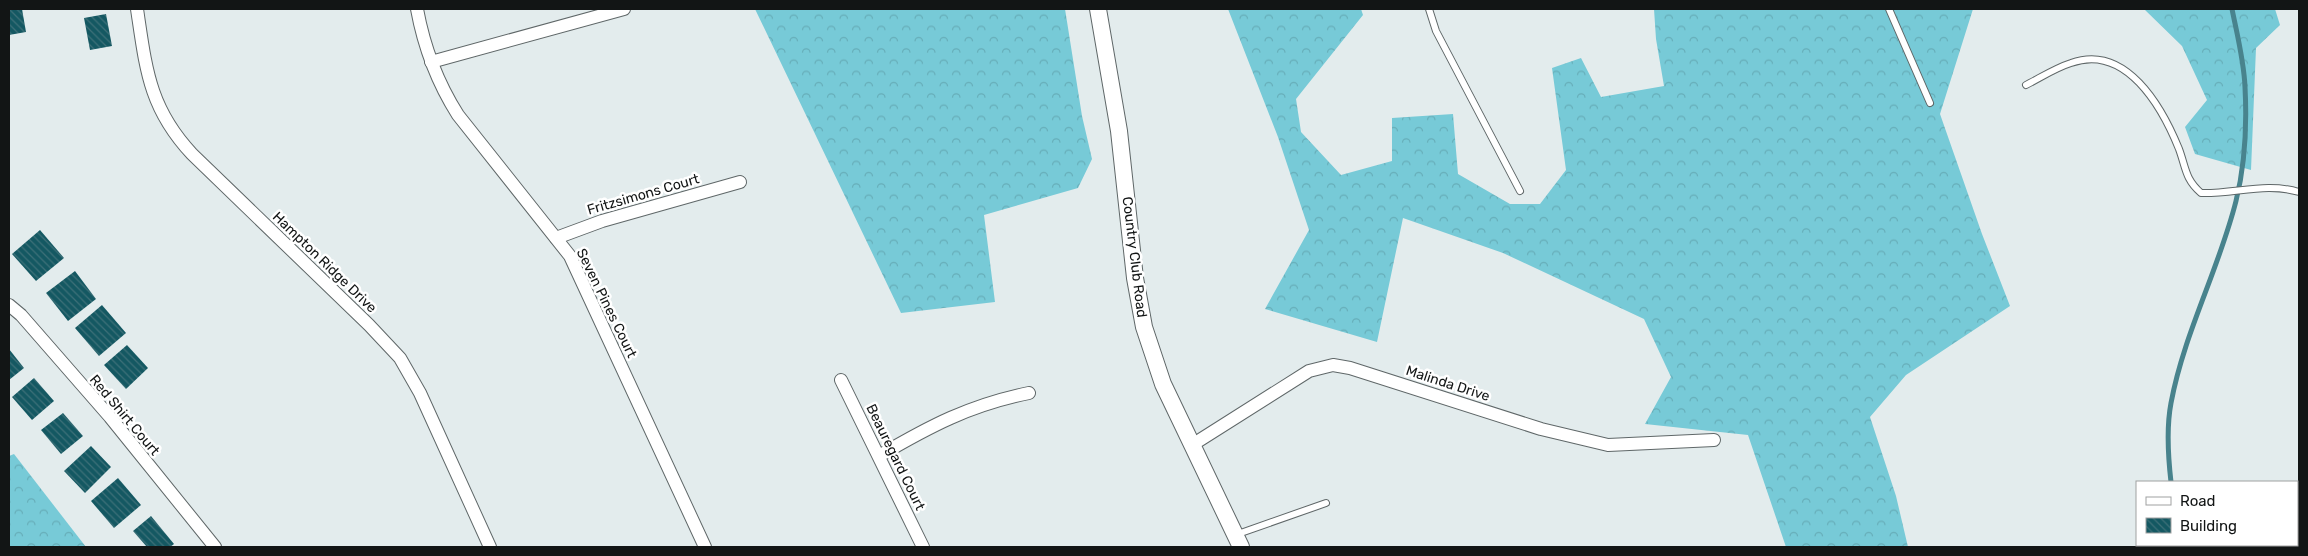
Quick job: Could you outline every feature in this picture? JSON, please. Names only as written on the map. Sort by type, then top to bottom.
[{"type":"street","name":"Hampton Ridge Drive","points":[[138,9],[152,90],[167,124],[192,154],[369,325],[400,358],[420,393],[490,547]]},
{"type":"street","name":"Seven Pines Court","points":[[417,9],[431,62],[442,89],[458,115],[570,256],[705,547]]},
{"type":"street","points":[[431,62],[624,9]]},
{"type":"street","name":"Country Club Road","points":[[1098,9],[1119,131],[1135,278],[1144,327],[1163,384],[1238,541]]},
{"type":"street","name":"Fritzsimons Court","points":[[556,238],[602,221],[740,182]]},
{"type":"street","name":"Red Shirt Court","points":[[9,305],[21,315],[110,417],[215,547]]},
{"type":"street","name":"Malinda Drive","points":[[1192,445],[1296,378],[1316,368],[1333,365],[1350,368],[1541,429],[1592,443],[1608,445],[1714,440]]},
{"type":"street","name":"Beauregard Court","points":[[841,380],[923,547]]},
{"type":"street","points":[[879,456],[929,426],[1001,399],[1029,393]]},
{"type":"lane","points":[[1429,9],[1436,31],[1520,192]]},
{"type":"lane","points":[[1889,9],[1930,103]]},
{"type":"lane","points":[[2026,85],[2071,63],[2092,59],[2112,63],[2140,83],[2154,99],[2174,137],[2188,180],[2201,192],[2254,187],[2287,188],[2299,192]]},
{"type":"lane","points":[[1238,541],[1326,503]]},
{"type":"green space","points":[[755,9],[1065,9],[1082,116],[1092,159],[1078,188],[984,215],[995,302],[901,313]]},
{"type":"green space","points":[[1228,9],[1361,9],[1363,15],[1296,99],[1301,132],[1341,175],[1392,161],[1392,118],[1453,114],[1458,174],[1510,204],[1540,204],[1566,170],[1552,68],[1581,58],[1601,97],[1664,86],[1656,39],[1654,9],[1973,9],[1940,114],[1982,234],[2010,306],[1906,375],[1870,417],[1896,496],[1908,547],[1786,547],[1748,435],[1645,424],[1671,377],[1644,319],[1503,253],[1403,218],[1377,342],[1265,309],[1309,230],[1278,137]]},
{"type":"green space","points":[[2144,9],[2275,9],[2280,25],[2256,48],[2251,170],[2195,154],[2185,127],[2207,100],[2182,46]]},
{"type":"green space","points":[[14,454],[86,547],[9,547],[9,456]]},
{"type":"green space","points":[[2298,500],[2299,547],[2226,547],[2298,546]]},
{"type":"building","points":[[9,9],[22,9],[26,32],[9,35]]},
{"type":"building","points":[[106,14],[112,46],[90,50],[84,18]]},
{"type":"building","points":[[40,230],[64,258],[36,281],[12,254]]},
{"type":"building","points":[[75,271],[96,299],[68,321],[46,293]]},
{"type":"building","points":[[102,305],[126,333],[99,356],[75,328]]},
{"type":"building","points":[[127,345],[148,368],[126,389],[104,365]]},
{"type":"building","points":[[9,349],[24,368],[9,380]]},
{"type":"building","points":[[34,378],[54,401],[32,420],[12,397]]},
{"type":"building","points":[[63,413],[83,436],[61,454],[41,430]]},
{"type":"building","points":[[91,446],[111,467],[85,493],[64,471]]},
{"type":"building","points":[[118,478],[141,505],[114,528],[91,501]]},
{"type":"building","points":[[151,516],[174,544],[170,547],[147,547],[133,531]]},
{"type":"waterway","points":[[2171,481],[2168,423],[2171,403],[2184,351],[2229,226],[2239,187],[2245,145],[2244,77],[2232,9]]}]
